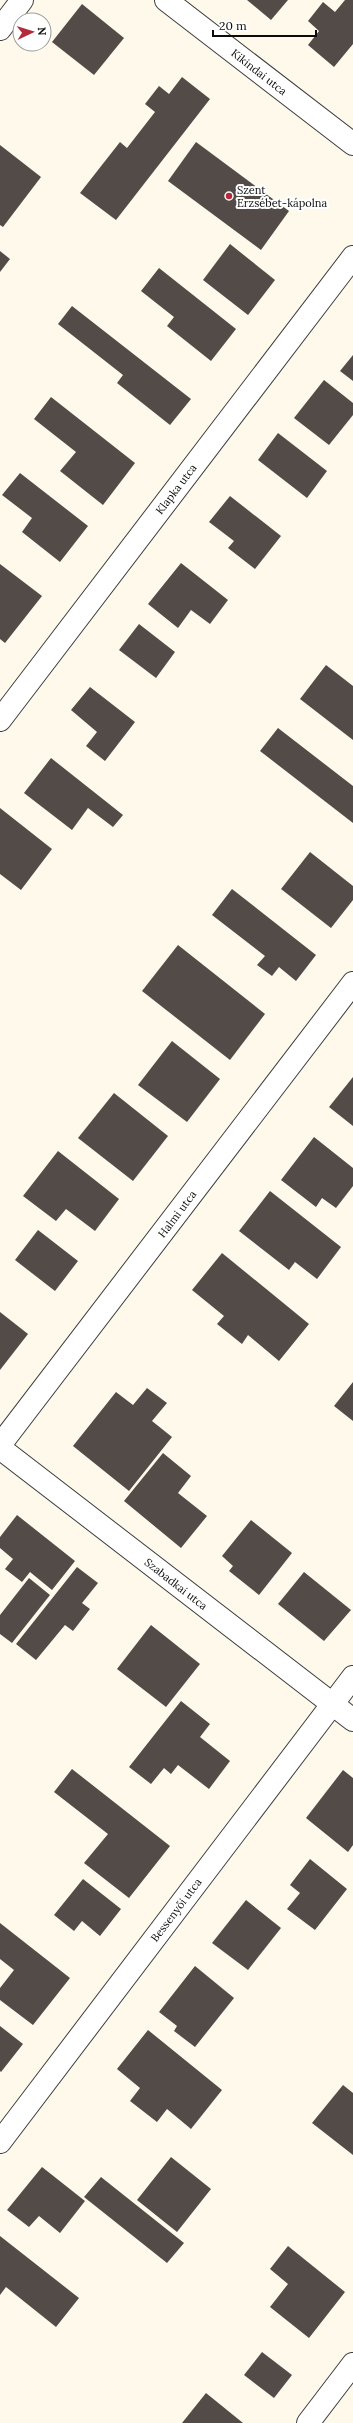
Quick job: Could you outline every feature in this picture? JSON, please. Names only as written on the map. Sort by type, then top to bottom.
[{"type":"street","points":[[0,29],[22,0]]},
{"type":"street","name":"Kikindai utca","points":[[166,0],[353,144]]},
{"type":"street","name":"Klapka utca","points":[[0,720],[353,257]]},
{"type":"street","name":"Halmi utca","points":[[0,1446],[353,983]]},
{"type":"street","name":"Szabadkai utca","points":[[0,1446],[353,1720]]},
{"type":"street","name":"Bessenyői utca","points":[[0,2142],[353,1678]]},
{"type":"street","points":[[308,2423],[353,2364]]},
{"type":"building","points":[[247,0],[288,0],[271,20]]},
{"type":"building","points":[[345,0],[353,0],[353,44],[334,67],[308,45],[319,31],[308,21],[323,2],[335,12]]},
{"type":"building","points":[[82,4],[124,38],[94,75],[52,42]]},
{"type":"building","points":[[182,77],[210,99],[116,220],[80,193],[120,142],[127,148],[155,112],[145,104],[159,86],[169,94]]},
{"type":"building","name":"Szent Erzsébet-kápolna","points":[[196,142],[289,211],[261,250],[168,181]]},
{"type":"building","points":[[0,145],[41,177],[3,227],[0,225]]},
{"type":"building","points":[[230,244],[275,280],[248,315],[203,280]]},
{"type":"building","points":[[0,251],[10,259],[0,272]]},
{"type":"building","points":[[159,268],[236,329],[211,361],[167,326],[174,317],[141,291]]},
{"type":"building","points":[[72,306],[191,399],[170,425],[117,383],[123,375],[58,324]]},
{"type":"building","points":[[353,355],[353,381],[340,371]]},
{"type":"building","points":[[324,380],[353,403],[353,415],[329,445],[294,418]]},
{"type":"building","points":[[51,397],[135,463],[103,505],[60,471],[76,452],[34,419]]},
{"type":"building","points":[[278,433],[327,471],[307,498],[258,460]]},
{"type":"building","points":[[20,473],[88,526],[60,562],[22,532],[32,518],[2,495]]},
{"type":"building","points":[[230,496],[281,536],[255,569],[228,548],[234,541],[209,522]]},
{"type":"building","points":[[181,563],[228,600],[210,624],[191,610],[178,628],[148,604]]},
{"type":"building","points":[[0,564],[42,596],[5,643],[0,639]]},
{"type":"building","points":[[139,624],[175,652],[156,678],[119,650]]},
{"type":"building","points":[[326,665],[353,686],[353,740],[300,699]]},
{"type":"building","points":[[90,687],[135,722],[105,761],[86,746],[97,732],[71,710]]},
{"type":"building","points":[[278,728],[353,786],[353,823],[260,751]]},
{"type":"building","points":[[51,758],[123,815],[113,827],[88,808],[72,830],[24,793]]},
{"type":"building","points":[[0,808],[52,849],[21,890],[0,874]]},
{"type":"building","points":[[310,852],[353,886],[353,900],[331,928],[281,889]]},
{"type":"building","points":[[232,889],[316,955],[296,981],[279,967],[272,976],[257,965],[265,956],[212,915]]},
{"type":"building","points":[[178,945],[265,1014],[230,1060],[142,991]]},
{"type":"building","points":[[172,1041],[220,1079],[187,1122],[138,1085]]},
{"type":"building","points":[[353,1077],[353,1126],[329,1107]]},
{"type":"building","points":[[114,1093],[168,1136],[133,1181],[78,1138]]},
{"type":"building","points":[[314,1137],[353,1168],[353,1186],[336,1208],[322,1198],[316,1207],[281,1180]]},
{"type":"building","points":[[58,1151],[119,1199],[95,1231],[66,1209],[56,1221],[23,1196]]},
{"type":"building","points":[[270,1191],[341,1247],[317,1279],[295,1262],[289,1270],[239,1231]]},
{"type":"building","points":[[38,1230],[78,1261],[55,1291],[15,1260]]},
{"type":"building","points":[[222,1253],[309,1324],[279,1361],[248,1335],[242,1344],[217,1324],[224,1316],[192,1290]]},
{"type":"building","points":[[0,1312],[28,1334],[0,1370]]},
{"type":"building","points":[[353,1382],[353,1421],[334,1406]]},
{"type":"building","points":[[147,1388],[167,1403],[152,1421],[172,1437],[129,1491],[73,1446],[116,1392],[133,1405]]},
{"type":"building","points":[[163,1453],[191,1476],[178,1493],[207,1516],[181,1548],[124,1501]]},
{"type":"building","points":[[17,1515],[75,1561],[52,1590],[30,1572],[22,1582],[5,1569],[13,1559],[0,1548],[0,1537]]},
{"type":"building","points":[[251,1520],[292,1553],[259,1595],[229,1571],[233,1566],[222,1556]]},
{"type":"building","points":[[77,1567],[98,1583],[82,1603],[90,1609],[73,1631],[65,1625],[36,1660],[16,1644]]},
{"type":"building","points":[[304,1572],[351,1610],[324,1641],[278,1604]]},
{"type":"building","points":[[29,1578],[50,1595],[12,1643],[0,1634],[0,1615]]},
{"type":"building","points":[[151,1625],[200,1664],[166,1707],[117,1669]]},
{"type":"building","points":[[181,1701],[210,1724],[200,1737],[230,1761],[209,1789],[178,1765],[171,1774],[164,1768],[151,1784],[129,1767]]},
{"type":"building","points":[[72,1769],[170,1846],[129,1898],[84,1863],[108,1834],[54,1792]]},
{"type":"building","points":[[343,1770],[353,1778],[353,1845],[348,1852],[306,1818]]},
{"type":"building","points":[[310,1859],[347,1889],[315,1930],[287,1909],[300,1893],[290,1885]]},
{"type":"building","points":[[83,1879],[121,1909],[100,1936],[82,1921],[74,1931],[54,1915]]},
{"type":"building","points":[[246,1900],[281,1928],[248,1970],[212,1943]]},
{"type":"building","points":[[0,1923],[70,1978],[33,2025],[0,2000],[0,1988],[14,1970],[0,1959]]},
{"type":"building","points":[[195,1966],[234,1998],[195,2047],[174,2031],[177,2026],[159,2012]]},
{"type":"building","points":[[0,2026],[23,2044],[1,2072],[0,2071]]},
{"type":"building","points":[[148,2030],[222,2090],[191,2129],[167,2109],[157,2122],[130,2101],[140,2088],[117,2069]]},
{"type":"building","points":[[343,2085],[353,2093],[353,2155],[312,2123]]},
{"type":"building","points":[[171,2157],[211,2189],[177,2232],[137,2200]]},
{"type":"building","points":[[42,2167],[85,2201],[60,2233],[39,2216],[29,2227],[7,2210]]},
{"type":"building","points":[[101,2177],[184,2243],[167,2263],[84,2197]]},
{"type":"building","points":[[0,2236],[79,2298],[56,2327],[6,2287],[0,2295]]},
{"type":"building","points":[[288,2246],[345,2292],[309,2338],[270,2307],[288,2284],[270,2269]]},
{"type":"building","points":[[262,2352],[292,2375],[274,2398],[244,2375]]},
{"type":"building","points":[[206,2393],[243,2423],[182,2423]]},
{"type":"place","name":"Szent Erzsébet-kápolna","points":[[229,196]]}]
